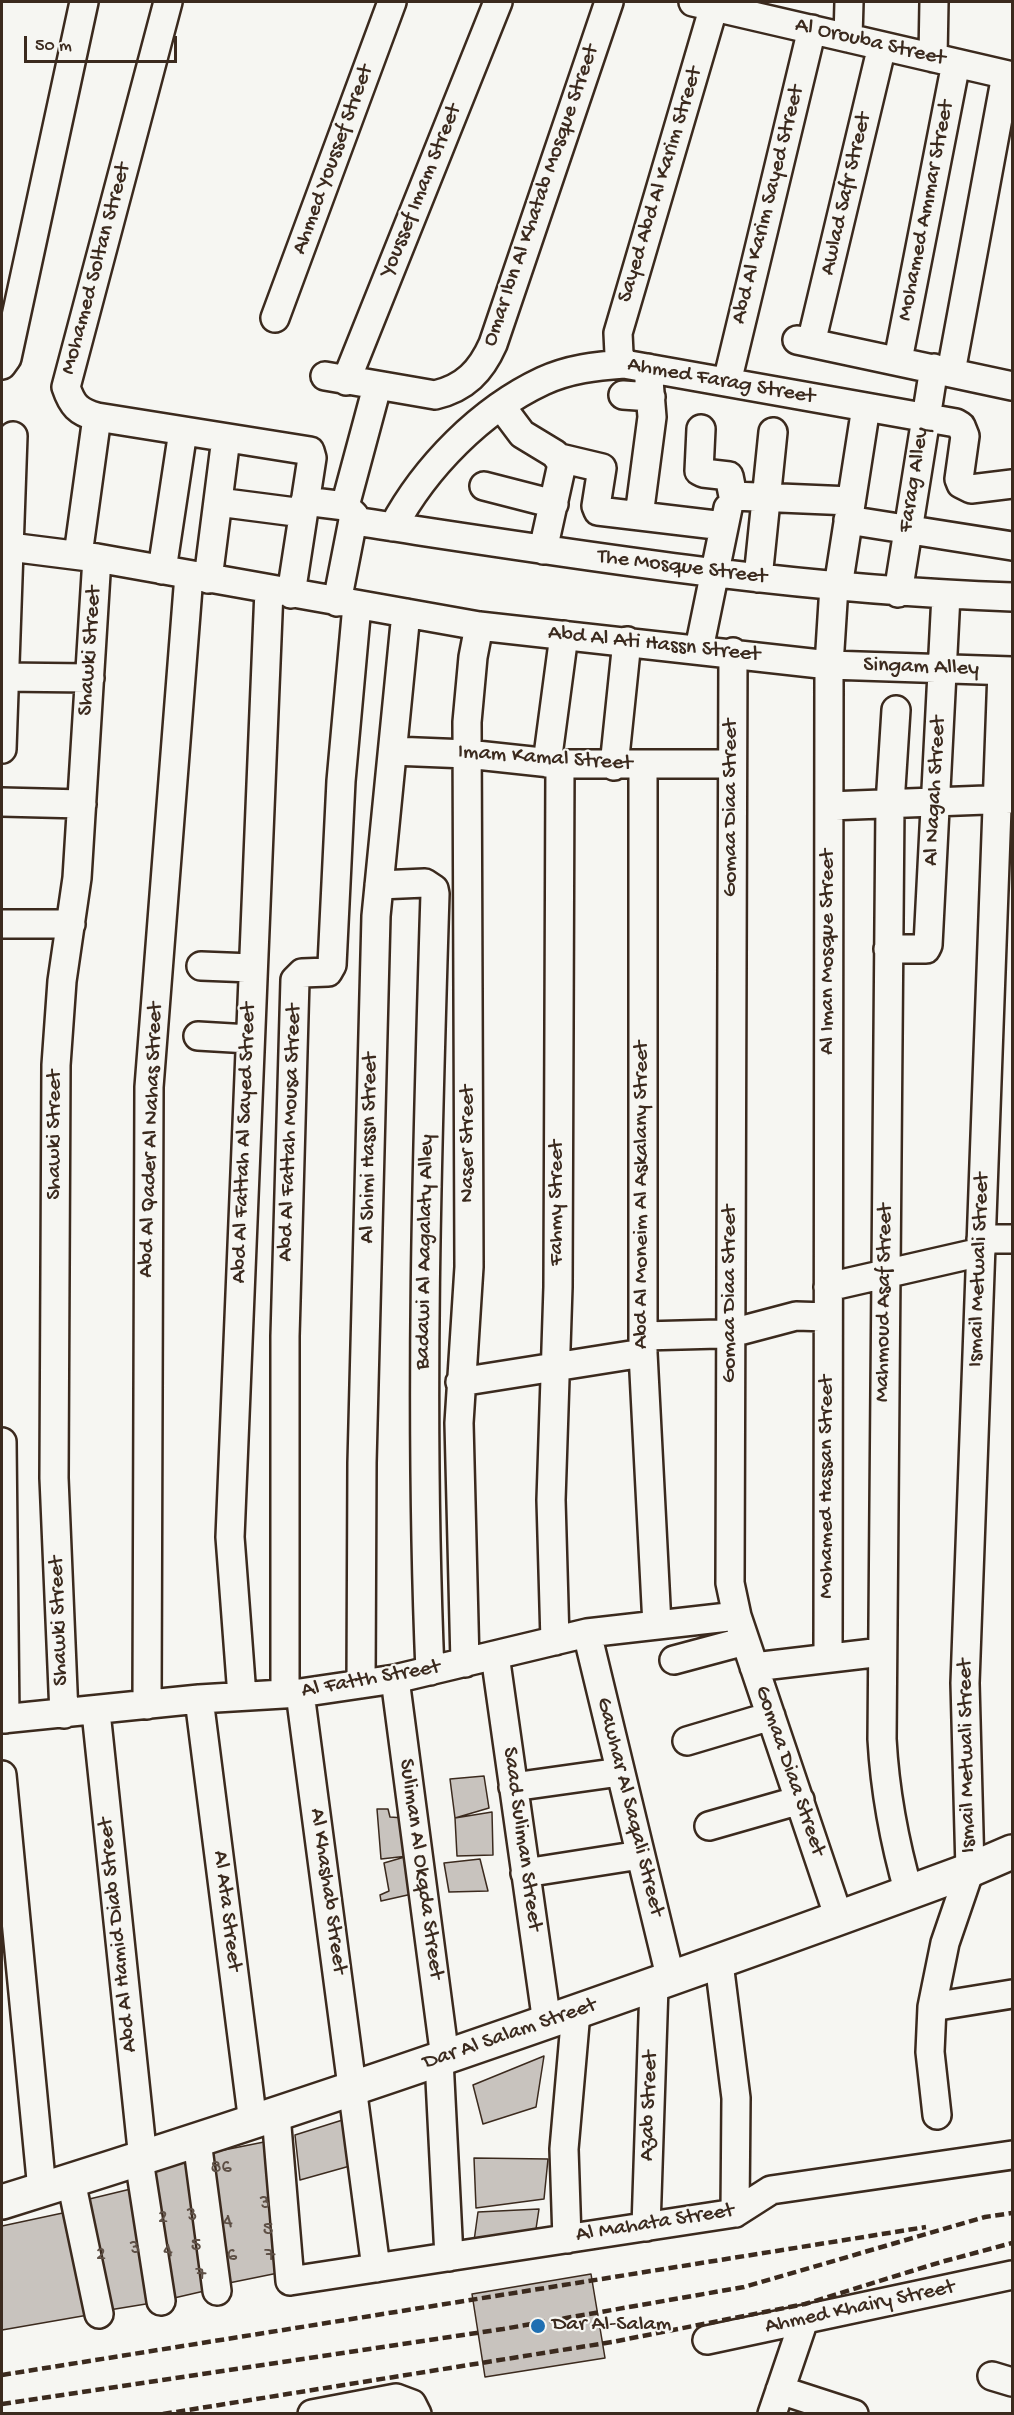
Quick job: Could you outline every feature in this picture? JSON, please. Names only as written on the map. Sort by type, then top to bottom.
[{"type":"main road","name":"Dar Al Salam Street","points":[[2,2202],[354,2090],[562,2018],[909,1893],[1012,1852]]},
{"type":"street","points":[[2,365],[7,358],[84,2]]},
{"type":"street","name":"Mohamed Soltan Street","points":[[168,2],[66,387],[71,402],[82,413],[97,417],[310,451],[312,455],[304,507],[280,592]]},
{"type":"street","name":"Ahmed Youssef Street","points":[[275,318],[392,2]]},
{"type":"street","name":"Youssef Imam Street","points":[[335,378],[498,2]]},
{"type":"street","name":"Omar Ibn Al Khatab Mosque Street","points":[[335,378],[377,387],[435,395],[453,391],[472,378],[485,363],[494,344],[609,2]]},
{"type":"street","points":[[848,38],[849,2]]},
{"type":"street","name":"Mohamed Ammar Street","points":[[898,360],[944,60],[934,2]]},
{"type":"street","name":"Al Orouba Street","points":[[700,3],[764,10],[812,29],[1009,75]]},
{"type":"street","name":"Sayed Abd Al Karim Street","points":[[639,516],[652,417],[651,397],[636,365],[616,343],[700,3]]},
{"type":"street","name":"Abd Al Karim Sayed Street","points":[[727,382],[812,29]]},
{"type":"street","name":"Awlad Safr Street","points":[[882,46],[804,341],[898,360]]},
{"type":"street","name":"Farag Alley","points":[[898,593],[906,529],[925,418],[943,370],[1009,75]]},
{"type":"street","points":[[898,360],[1012,386]]},
{"type":"street","name":"Ahmed Farag Street","points":[[393,527],[424,477],[444,455],[505,404],[544,381],[583,368],[636,365],[956,423],[964,430],[959,479],[965,488],[1012,484]]},
{"type":"street","points":[[472,378],[505,404],[522,434],[560,458],[602,468],[596,506],[598,512],[724,526]]},
{"type":"street","points":[[347,603],[350,514],[377,387]]},
{"type":"street","points":[[623,395],[651,397]]},
{"type":"street","name":"Al Iman Mosque Street","points":[[828,1317],[829,665],[836,586],[866,407]]},
{"type":"street","name":"Shawki Street","points":[[63,1714],[54,1478],[56,1065],[61,991],[71,924],[90,678],[87,557],[97,417]]},
{"type":"street","points":[[699,649],[731,492],[729,476],[699,471],[701,429]]},
{"type":"street","points":[[162,570],[183,431]]},
{"type":"street","points":[[758,578],[773,432]]},
{"type":"street","points":[[2,749],[5,547],[13,436]]},
{"type":"street","name":"Abd Al Qader Al Nahas Street","points":[[147,1706],[149,1087],[199,577],[218,502],[226,438]]},
{"type":"street","points":[[543,550],[562,471],[560,458]]},
{"type":"street","points":[[483,486],[554,504]]},
{"type":"street","points":[[731,492],[737,496],[766,498],[850,511],[906,529],[1012,546]]},
{"type":"street","points":[[218,502],[304,507]]},
{"type":"street","name":"The Mosque Street","points":[[304,507],[350,514],[393,527],[714,574],[898,593],[1012,597]]},
{"type":"street","name":"Abd Al Ati Hassn Street","points":[[5,547],[87,557],[479,626],[733,652],[829,665]]},
{"type":"street","name":"Abd Al Fattah Al Sayed Street","points":[[242,1696],[230,1537],[252,968],[280,592]]},
{"type":"street","name":"Al Nagah Street","points":[[888,949],[927,947],[946,595]]},
{"type":"street","name":"Abd Al Fattah Mousa Street","points":[[292,1693],[285,1336],[296,980],[302,973],[328,972],[332,965],[347,603]]},
{"type":"street","name":"Al Shimi Hassn Street","points":[[361,1684],[362,1463],[379,885],[406,614]]},
{"type":"street","name":"Naser Street","points":[[465,1663],[459,1423],[469,1256],[467,754],[469,690],[479,626]]},
{"type":"street","name":"Fahmy Street","points":[[555,1641],[551,1500],[556,1366],[553,764],[564,635]]},
{"type":"street","points":[[614,766],[627,641]]},
{"type":"street","name":"Gomaa Diaa Street","points":[[733,652],[730,1572],[741,1629],[839,1918]]},
{"type":"street","name":"Singam Alley","points":[[829,665],[1007,671]]},
{"type":"street","name":"Ismail Metwali Street","points":[[970,1870],[965,1683],[981,1245],[1005,800],[1007,671]]},
{"type":"street","points":[[3,677],[90,678]]},
{"type":"street","name":"Mahmoud Asaf Street","points":[[896,710],[890,804],[882,1652],[884,1790],[894,1841],[909,1893]]},
{"type":"street","name":"Imam Kamal Street","points":[[393,751],[467,754],[553,764],[614,766],[732,764]]},
{"type":"street","name":"Abd Al Moneim Al Askalany Street","points":[[643,766],[643,1344],[657,1624]]},
{"type":"street","points":[[829,806],[1005,800]]},
{"type":"street","points":[[2,802],[81,804]]},
{"type":"street","name":"Badawi Al Aagalaty Alley","points":[[379,885],[425,883],[430,885],[435,894],[423,1284],[424,1524],[430,1671]]},
{"type":"street","points":[[2,924],[71,924]]},
{"type":"street","points":[[201,966],[252,968]]},
{"type":"street","points":[[198,1036],[249,1038]]},
{"type":"street","points":[[828,1287],[981,1245],[1012,1239]]},
{"type":"street","points":[[460,1382],[556,1366],[643,1344],[730,1332],[796,1316],[828,1317]]},
{"type":"street","name":"Mohamed Hassan Street","points":[[828,1317],[828,1658]]},
{"type":"street","points":[[2,1442],[3,1719]]},
{"type":"street","name":"Al Fatth Street","points":[[3,1719],[96,1712],[199,1699],[292,1693],[361,1684],[395,1679],[586,1633],[657,1624],[741,1629]]},
{"type":"street","points":[[674,1660],[741,1629]]},
{"type":"street","name":"Gawhar Al Saqali Street","points":[[586,1633],[640,1855],[662,1983]]},
{"type":"street","points":[[754,1667],[882,1652]]},
{"type":"street","name":"Saad Suliman Street","points":[[495,1655],[525,1873],[562,2018],[567,2239]]},
{"type":"street","name":"Suliman Al Okqda Street","points":[[395,1679],[442,2059],[449,2257]]},
{"type":"street","name":"Al Khashab Street","points":[[292,1693],[354,2090],[376,2268]]},
{"type":"street","name":"Al Ata Street","points":[[199,1699],[291,2281]]},
{"type":"street","name":"Abd Al Hamid Diab Street","points":[[96,1712],[141,2159],[161,2301]]},
{"type":"street","points":[[687,1741],[771,1716]]},
{"type":"street","points":[[513,1787],[620,1772]]},
{"type":"street","points":[[2,1775],[57,2185],[99,2314]]},
{"type":"street","points":[[709,1826],[800,1800]]},
{"type":"street","points":[[525,1873],[640,1855]]},
{"type":"street","points":[[937,2115],[930,2052],[932,2007],[945,1943],[970,1870]]},
{"type":"street","points":[[718,1963],[736,2098],[735,2213]]},
{"type":"street","name":"Azab Street","points":[[646,2227],[662,1983]]},
{"type":"street","points":[[932,2007],[1012,1994]]},
{"type":"street","points":[[197,2140],[217,2291]]},
{"type":"street","name":"Al Mahata Street","points":[[291,2281],[735,2213],[771,2190],[1012,2155]]},
{"type":"street","name":"Ahmed Khairy Street","points":[[707,2340],[1012,2275]]},
{"type":"street","points":[[804,2320],[776,2402],[854,2414]]},
{"type":"street","points":[[312,2414],[396,2398],[405,2399],[412,2404],[417,2414]]},
{"type":"building","points":[[484,1776],[489,1808],[455,1818],[450,1779]]},
{"type":"building","points":[[377,1809],[388,1809],[390,1817],[404,1818],[408,1856],[381,1859]]},
{"type":"building","points":[[492,1812],[493,1855],[457,1856],[455,1818]]},
{"type":"building","points":[[408,1856],[412,1894],[381,1901],[380,1895],[389,1891],[384,1863]]},
{"type":"building","points":[[480,1859],[488,1891],[449,1892],[444,1863]]},
{"type":"building","points":[[544,2056],[536,2107],[483,2124],[473,2085]]},
{"type":"building","points":[[352,2117],[357,2164],[300,2180],[295,2135]]},
{"type":"building","points":[[269,2141],[283,2272],[219,2285],[204,2154]]},
{"type":"building","points":[[474,2158],[548,2159],[544,2199],[476,2208]]},
{"type":"building","points":[[198,2159],[213,2289],[161,2301],[148,2172]]},
{"type":"building","points":[[139,2187],[152,2303],[103,2311],[77,2202]]},
{"type":"building","points":[[539,2209],[534,2242],[474,2241],[478,2212]]},
{"type":"building","points":[[72,2211],[94,2314],[2,2330],[2,2226]]},
{"type":"building","name":"Dar Al-Salam","points":[[591,2274],[605,2358],[485,2377],[472,2294]]},
{"type":"railway","points":[[2,2404],[503,2329],[744,2287],[985,2217],[1012,2213]]},
{"type":"railway","points":[[2,2375],[926,2227]]},
{"type":"railway","points":[[163,2414],[612,2342],[805,2304],[941,2262],[1012,2243]]},
{"type":"place","name":"Dar Al-Salam","points":[[538,2326]]}]
